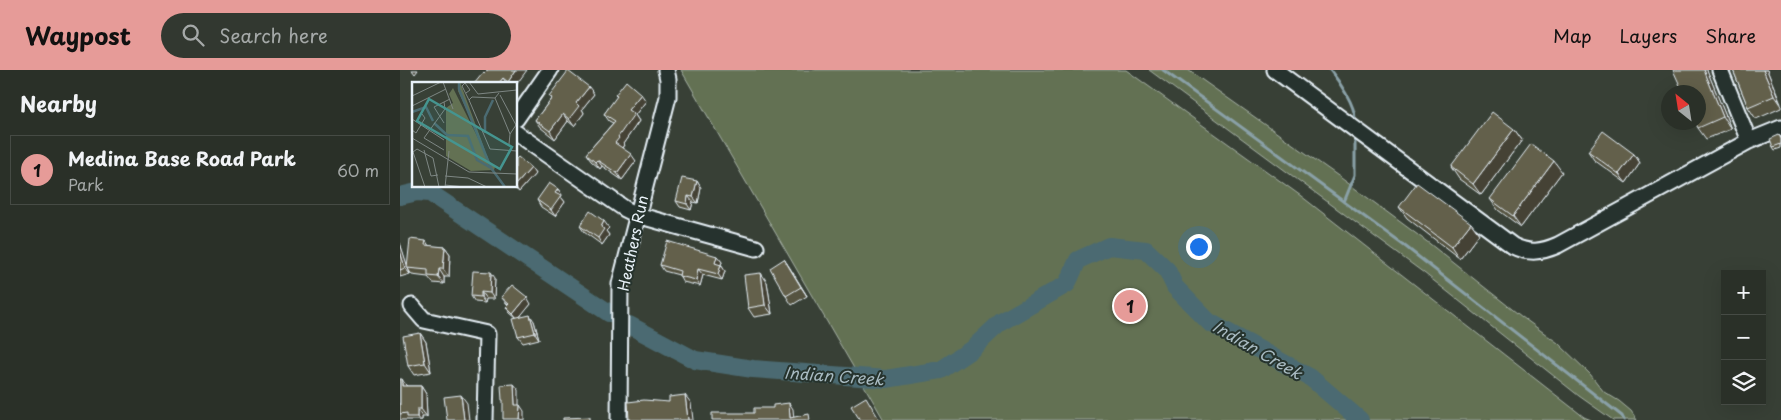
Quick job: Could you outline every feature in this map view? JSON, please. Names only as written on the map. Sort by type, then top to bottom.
[{"type":"street","points":[[518,116],[550,70]]},
{"type":"street","name":"Heathers Run","points":[[619,420],[620,284],[668,97],[666,70]]},
{"type":"street","points":[[1275,70],[1513,246],[1523,251],[1546,250],[1749,141],[1781,128]]},
{"type":"street","points":[[1720,70],[1749,141]]},
{"type":"street","points":[[518,134],[625,209],[637,215],[756,248]]},
{"type":"street","points":[[412,306],[424,320],[487,334],[485,420]]},
{"type":"green space","points":[[681,70],[1126,70],[1301,196],[1584,417],[1591,420],[884,420]]},
{"type":"green space","points":[[1149,70],[1188,70],[1341,178],[1558,343],[1590,374],[1604,392],[1631,411],[1637,420],[1613,420],[1579,396],[1424,273]]},
{"type":"building","points":[[488,70],[516,70],[508,82],[503,78],[500,82],[476,82]]},
{"type":"building","points":[[1673,70],[1704,70],[1723,117],[1706,124],[1706,85],[1680,85]]},
{"type":"building","points":[[1733,70],[1763,70],[1774,96],[1748,107]]},
{"type":"building","points":[[568,71],[589,87],[576,103],[579,106],[569,119],[563,114],[550,131],[535,120],[552,98],[549,96]]},
{"type":"building","points":[[626,81],[641,94],[628,110],[634,114],[615,143],[631,154],[617,173],[597,160],[595,162],[586,154],[615,121],[604,114]]},
{"type":"building","points":[[1492,112],[1514,129],[1473,184],[1451,167]]},
{"type":"building","points":[[1603,131],[1634,154],[1619,174],[1588,151]]},
{"type":"building","points":[[1779,135],[1781,144],[1773,147],[1770,139]]},
{"type":"building","points":[[1531,144],[1554,161],[1513,216],[1490,199]]},
{"type":"building","points":[[518,157],[531,168],[518,183]]},
{"type":"building","points":[[682,178],[697,181],[693,197],[688,196],[687,204],[676,201]]},
{"type":"building","points":[[549,183],[558,189],[555,193],[561,196],[551,210],[537,200]]},
{"type":"building","points":[[1417,183],[1471,223],[1452,247],[1399,207]]},
{"type":"building","points":[[590,211],[604,221],[601,227],[604,229],[598,238],[580,226]]},
{"type":"building","points":[[410,239],[426,241],[425,245],[445,247],[443,269],[439,269],[438,277],[428,276],[428,270],[407,268]]},
{"type":"building","points":[[667,241],[717,256],[715,263],[721,265],[718,274],[698,269],[696,280],[679,276],[680,271],[660,265]]},
{"type":"building","points":[[400,251],[405,268],[400,270]]},
{"type":"building","points":[[784,259],[801,287],[786,296],[770,268]]},
{"type":"building","points":[[473,271],[491,272],[490,293],[481,292],[481,297],[471,296]]},
{"type":"building","points":[[761,273],[765,305],[748,308],[744,275]]},
{"type":"building","points":[[512,285],[527,297],[513,314],[506,307],[509,304],[501,297]]},
{"type":"building","points":[[530,315],[535,333],[518,337],[513,319]]},
{"type":"building","points":[[420,333],[425,363],[408,366],[403,336]]},
{"type":"building","points":[[400,379],[402,379],[402,386],[421,386],[421,409],[417,409],[417,417],[407,417],[407,413],[400,414]]},
{"type":"building","points":[[514,384],[515,405],[520,405],[519,419],[503,419],[501,385]]},
{"type":"building","points":[[461,395],[464,420],[447,420],[444,397]]},
{"type":"building","points":[[685,395],[688,420],[629,420],[628,402],[644,400],[669,402],[669,397]]},
{"type":"building","points":[[866,397],[878,420],[860,420],[851,406]]},
{"type":"building","points":[[789,403],[790,418],[809,414],[810,420],[712,420],[712,413],[754,413],[754,408],[773,408],[773,405]]},
{"type":"building","points":[[590,417],[590,420],[563,420],[563,418]]},
{"type":"waterway","points":[[1163,70],[1406,247],[1622,416],[1624,420]]},
{"type":"waterway","points":[[1330,70],[1349,100],[1355,119]]},
{"type":"waterway","points":[[1344,202],[1355,175],[1355,138]]},
{"type":"waterway","name":"Indian Creek","points":[[400,196],[417,192],[430,193],[609,313]]},
{"type":"waterway","name":"Indian Creek","points":[[629,325],[695,360],[753,369],[886,379],[941,370],[972,349],[1001,322],[1067,284],[1078,260],[1109,246],[1146,250],[1167,270],[1175,287],[1209,322],[1311,378],[1360,420]]},
{"type":"place","name":"Medina Base Road Park","points":[[1130,306]]}]
